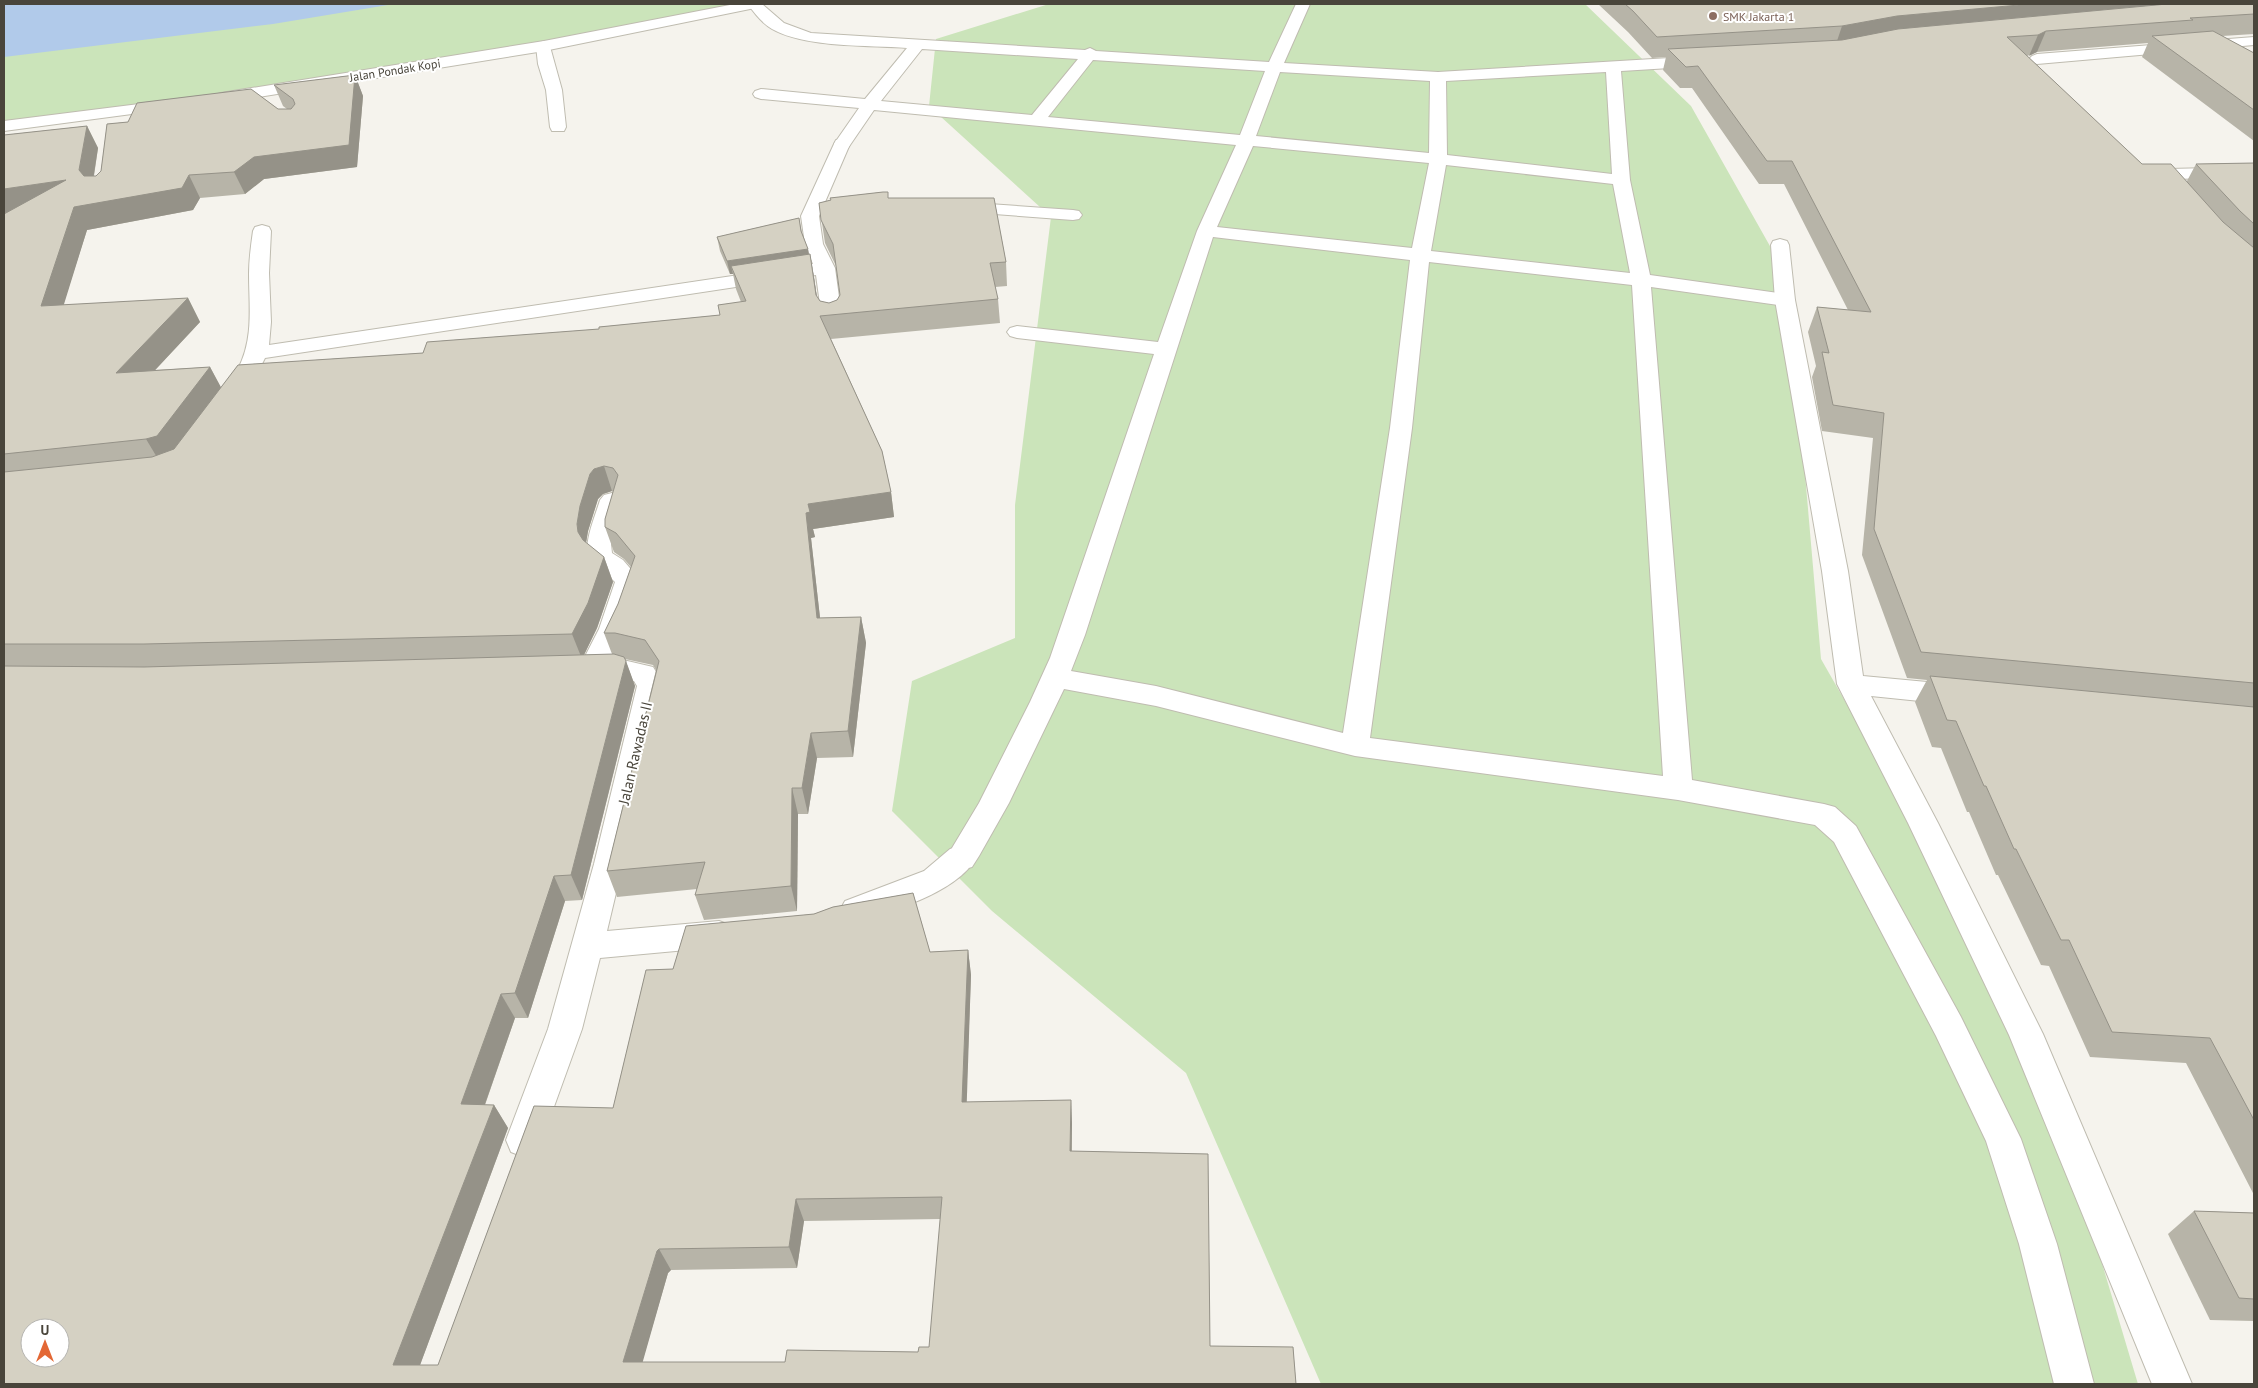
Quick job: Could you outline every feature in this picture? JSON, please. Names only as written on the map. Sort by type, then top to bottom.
[{"type":"street","points":[[755,4],[768,22],[783,30],[810,37],[1090,53],[1438,77],[1717,60]]},
{"type":"street","name":"Jalan Pondak Kopi","points":[[207,100],[254,94],[544,46],[755,4]]},
{"type":"street","points":[[829,920],[935,880],[961,858],[976,838],[1055,678],[1077,626],[1086,589],[1206,231],[1246,142],[1274,67],[1304,4]]},
{"type":"street","points":[[2036,59],[2254,41]]},
{"type":"street","points":[[832,319],[825,268],[814,244],[819,215],[842,144],[868,105],[919,43]]},
{"type":"street","points":[[544,46],[546,64],[554,90],[558,127]]},
{"type":"street","points":[[1036,122],[1090,53]]},
{"type":"street","points":[[1613,66],[1621,180],[1641,280],[1678,789]]},
{"type":"street","points":[[1355,746],[1401,428],[1420,256],[1438,159],[1438,77]]},
{"type":"street","points":[[254,94],[267,105]]},
{"type":"street","points":[[761,94],[1036,122],[1438,159],[1621,180]]},
{"type":"street","points":[[4,126],[120,118],[188,103]]},
{"type":"street","points":[[2186,205],[2162,177],[2177,173],[2254,172]]},
{"type":"street","points":[[946,207],[1073,215]]},
{"type":"street","points":[[240,384],[258,353],[261,327],[259,272],[262,230]]},
{"type":"street","points":[[1206,231],[1641,280],[1785,300]]},
{"type":"street","points":[[1780,245],[1785,300],[1835,571],[1852,684],[1923,823],[2026,1034],[2172,1384]]},
{"type":"street","points":[[258,353],[825,268]]},
{"type":"street","points":[[1017,332],[1166,349]]},
{"type":"street","name":"Jalan Rawadas II","points":[[513,1169],[565,1029],[609,864],[651,686],[643,674],[623,669],[578,670],[612,629],[628,581],[614,566],[600,557],[599,544],[612,500]]},
{"type":"street","points":[[1055,678],[1156,696],[1355,746],[1678,789],[1824,816],[1845,834],[1949,1027],[2003,1139],[2038,1244],[2074,1384]]},
{"type":"street","points":[[1852,684],[1989,698]]},
{"type":"street","points":[[586,946],[751,931]]},
{"type":"green space","points":[[4,4],[755,4],[544,46],[253,94],[4,126]]},
{"type":"green space","points":[[1049,4],[1585,4],[1691,106],[1788,278],[1821,659],[2032,1029],[2138,1384],[1321,1384],[1186,1073],[992,911],[892,811],[912,681],[1015,638],[1015,505],[1051,217],[929,106],[936,39]]},
{"type":"water","points":[[4,4],[394,4],[273,24],[4,57]]},
{"type":"building","points":[[1625,4],[2030,4],[1897,16],[1842,26],[1657,37]]},
{"type":"building","points":[[2167,4],[2254,4],[2254,14],[2046,31],[2038,35],[2007,37],[2142,164],[2171,164],[2223,222],[2254,248],[2254,683],[1921,652],[1874,529],[1884,413],[1833,405],[1822,352],[1829,353],[1817,307],[1871,312],[1792,161],[1767,161],[1698,66],[1686,67],[1668,49],[1842,40],[1898,29]]},
{"type":"building","points":[[2213,31],[2254,53],[2254,110],[2152,36]]},
{"type":"building","points":[[355,75],[349,145],[254,157],[234,172],[189,175],[182,188],[74,207],[41,306],[188,298],[116,373],[210,367],[157,436],[146,439],[4,454],[4,214],[66,180],[4,189],[4,135],[87,126],[79,170],[84,176],[96,176],[101,171],[107,124],[128,122],[137,103],[251,89],[278,109],[291,109],[295,104],[293,99],[274,85]]},
{"type":"building","points":[[2254,163],[2254,224],[2196,164]]},
{"type":"building","points":[[888,192],[888,198],[994,198],[1006,262],[990,263],[998,299],[820,316],[882,451],[891,492],[808,504],[810,512],[806,513],[817,618],[861,617],[848,731],[811,733],[802,788],[792,788],[791,886],[695,895],[705,862],[607,871],[659,661],[645,640],[615,633],[604,633],[618,604],[635,556],[616,533],[605,527],[605,519],[618,475],[613,468],[604,466],[594,469],[590,474],[580,506],[577,524],[578,532],[583,540],[604,557],[588,603],[572,634],[144,644],[4,644],[4,472],[152,457],[174,449],[238,365],[423,353],[427,342],[599,329],[599,327],[720,315],[718,305],[746,301],[731,266],[810,254],[816,295],[820,301],[829,303],[837,300],[840,295],[833,244],[821,220],[819,203],[831,200],[830,198]]},
{"type":"building","points":[[799,218],[801,231],[808,249],[727,261],[717,237]]},
{"type":"building","points":[[614,654],[624,657],[626,661],[571,875],[554,876],[515,993],[501,994],[461,1104],[494,1105],[393,1365],[438,1365],[534,1106],[613,1108],[646,970],[673,969],[686,926],[814,914],[833,907],[913,893],[930,952],[968,950],[962,1102],[1071,1100],[1070,1151],[1208,1154],[1210,1346],[1293,1347],[1296,1384],[4,1384],[4,666],[144,667]],"holes":[[[942,1197],[929,1347],[919,1347],[918,1352],[787,1350],[785,1362],[623,1362],[659,1249],[789,1247],[796,1199]]]},
{"type":"building","points":[[1930,676],[2254,707],[2254,1120],[2210,1038],[2112,1032],[2069,940],[2061,940],[2016,849],[2014,849],[1956,721],[1947,720]]},
{"type":"building","points":[[2194,1211],[2254,1213],[2254,1299],[2239,1298]]},
{"type":"place","name":"SMK Jakarta 1","points":[[1713,16]]}]
